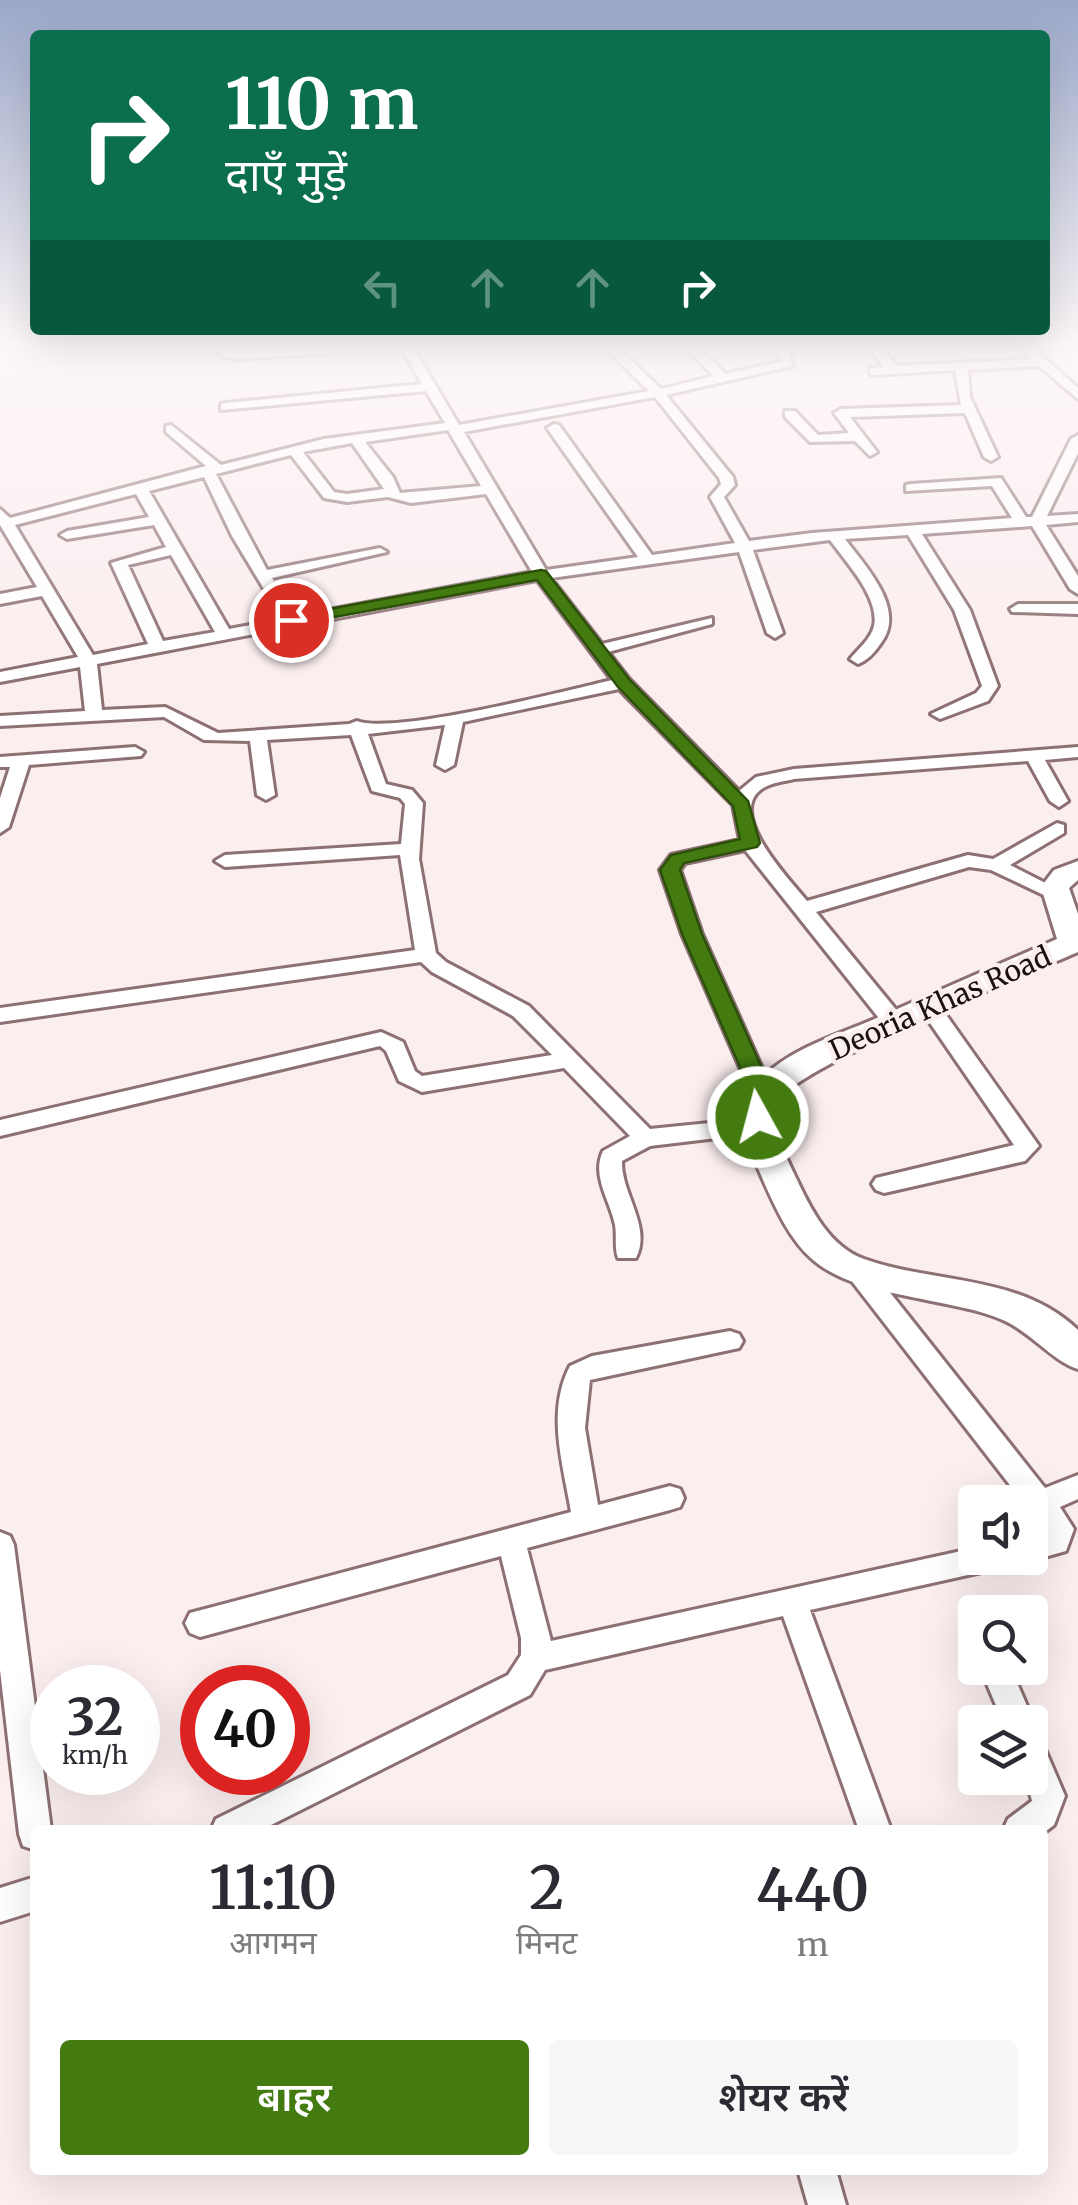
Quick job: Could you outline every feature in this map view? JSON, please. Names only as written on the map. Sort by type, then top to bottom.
[{"type":"street","points":[[189,447],[211,469],[263,575],[291,620]]},
{"type":"street","points":[[94,716],[88,660],[4,523],[310,447]]},
{"type":"street","points":[[361,447],[386,477],[395,497],[410,499],[490,489]]},
{"type":"street","points":[[464,447],[541,575],[624,683],[742,804],[750,843],[894,1022]]},
{"type":"street","points":[[567,447],[648,560]]},
{"type":"street","points":[[700,447],[728,482],[717,496],[745,548],[774,633]]},
{"type":"street","points":[[866,447],[870,452]]},
{"type":"street","points":[[986,447],[991,457]]},
{"type":"street","points":[[1029,522],[1073,447]]},
{"type":"street","points":[[294,450],[329,495],[347,498],[390,492]]},
{"type":"street","points":[[911,488],[996,481],[1078,589]]},
{"type":"street","points":[[139,487],[224,634]]},
{"type":"street","points":[[0,676],[541,575],[835,536],[1078,518]]},
{"type":"street","points":[[67,535],[158,520]]},
{"type":"street","points":[[912,530],[962,610],[990,686],[982,697],[940,714]]},
{"type":"street","points":[[835,536],[878,600],[882,614],[880,632],[858,659]]},
{"type":"street","points":[[156,646],[120,563],[175,549]]},
{"type":"street","points":[[263,575],[380,552]]},
{"type":"street","points":[[0,599],[47,590]]},
{"type":"street","points":[[1018,608],[1078,609]]},
{"type":"street","points":[[598,650],[706,621]]},
{"type":"street","points":[[0,721],[165,712],[181,717],[208,738],[357,726],[408,726],[624,683]]},
{"type":"street","points":[[445,765],[455,718]]},
{"type":"street","points":[[357,726],[378,786],[412,798],[408,849],[426,955],[439,968],[521,1011],[645,1138]]},
{"type":"street","points":[[258,735],[266,795]]},
{"type":"street","points":[[0,762],[136,752]]},
{"type":"street","points":[[742,804],[748,790],[762,781],[794,774],[1078,752]]},
{"type":"street","points":[[1033,754],[1059,802]]},
{"type":"street","points":[[0,827],[21,761]]},
{"type":"street","points":[[996,865],[1057,828]]},
{"type":"street","points":[[750,843],[678,859],[670,870],[800,1223],[830,1258],[860,1272],[1018,1307],[1050,1327],[1078,1354]]},
{"type":"street","points":[[225,861],[408,849]]},
{"type":"street","points":[[804,909],[956,862],[981,861],[1067,881]]},
{"type":"street","name":"Deoria Khas Road","points":[[761,1110],[798,1067],[1076,945],[1067,881]]},
{"type":"street","points":[[0,1015],[426,955]]},
{"type":"street","points":[[884,1184],[1018,1155],[1028,1146],[930,1007]]},
{"type":"street","points":[[0,1128],[380,1039],[397,1047],[403,1076],[410,1083],[570,1060]]},
{"type":"street","points":[[627,1252],[630,1232],[609,1170],[611,1157],[645,1138],[761,1110]]},
{"type":"street","points":[[860,1272],[1027,1485]]},
{"type":"street","points":[[587,1520],[569,1416],[570,1396],[578,1374],[592,1367],[730,1342]]},
{"type":"street","points":[[1048,1499],[1078,1487]]},
{"type":"street","points":[[200,1623],[670,1498]]},
{"type":"street","points":[[1048,1513],[1061,1536],[1048,1544]]},
{"type":"street","points":[[237,1825],[519,1685],[536,1658],[536,1638],[511,1540]]},
{"type":"street","points":[[0,1545],[34,1825]]},
{"type":"street","points":[[536,1658],[958,1564]]},
{"type":"street","points":[[792,1601],[873,1825]]},
{"type":"street","points":[[1029,1825],[1042,1818],[1049,1808],[1048,1793]]},
{"type":"street","points":[[0,1905],[30,1896]]},
{"type":"street","points":[[818,2175],[827,2205]]},
{"type":"route","points":[[291,620],[541,575],[624,683],[742,804],[750,843],[678,859],[670,870],[692,934],[763,1095],[758,1117]]}]
